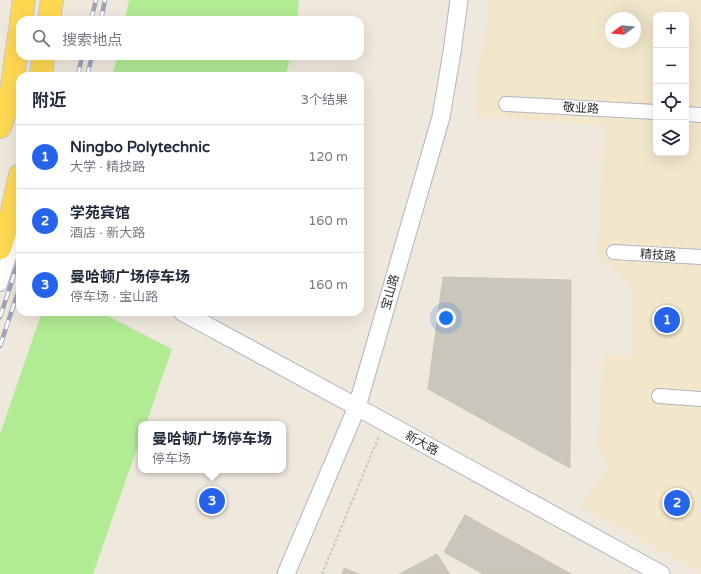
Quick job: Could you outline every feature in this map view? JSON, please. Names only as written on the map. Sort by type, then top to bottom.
[{"type":"main road","points":[[22,16],[24,0]]},
{"type":"main road","points":[[50,16],[52,0]]},
{"type":"main road","points":[[0,127],[10,98],[16,57]]},
{"type":"main road","points":[[41,72],[43,60]]},
{"type":"main road","points":[[0,248],[12,220],[16,198]]},
{"type":"street","name":"宝山路","points":[[286,574],[357,407],[441,117],[459,0]]},
{"type":"street","name":"敬业路","points":[[506,104],[653,112]]},
{"type":"street","points":[[689,114],[701,115]]},
{"type":"street","points":[[0,284],[12,220]]},
{"type":"street","name":"精技路","points":[[614,252],[701,257]]},
{"type":"street","name":"新大路","points":[[189,316],[661,574]]},
{"type":"street","points":[[659,396],[701,399]]},
{"type":"path","points":[[322,574],[374,445],[385,422]]},
{"type":"shaded area","points":[[488,0],[701,0],[701,573],[579,506],[609,467],[598,449],[603,354],[633,357],[633,286],[598,257],[604,125],[475,116],[476,77],[487,29]]},
{"type":"green space","points":[[129,0],[299,0],[297,16],[126,16]]},
{"type":"green space","points":[[117,60],[289,60],[287,72],[113,72]]},
{"type":"green space","points":[[41,316],[108,316],[172,349],[147,421],[138,421],[138,446],[93,574],[0,574],[0,434]]},
{"type":"building","points":[[443,277],[571,280],[570,468],[428,389]]},
{"type":"building","points":[[465,515],[571,574],[483,574],[444,552]]},
{"type":"building","points":[[437,554],[450,574],[399,574]]},
{"type":"building","points":[[344,568],[359,574],[342,574]]},
{"type":"railway","points":[[92,16],[96,0]]},
{"type":"railway","points":[[102,16],[105,0]]},
{"type":"railway","points":[[79,72],[81,60]]},
{"type":"railway","points":[[88,72],[91,60]]},
{"type":"railway","points":[[0,317],[16,269]]},
{"type":"railway","points":[[0,346],[16,298]]},
{"type":"place","name":"Ningbo Polytechnic","points":[[667,320]]},
{"type":"place","name":"曼哈顿广场停车场","points":[[212,501]]},
{"type":"place","name":"学苑宾馆","points":[[677,503]]}]
